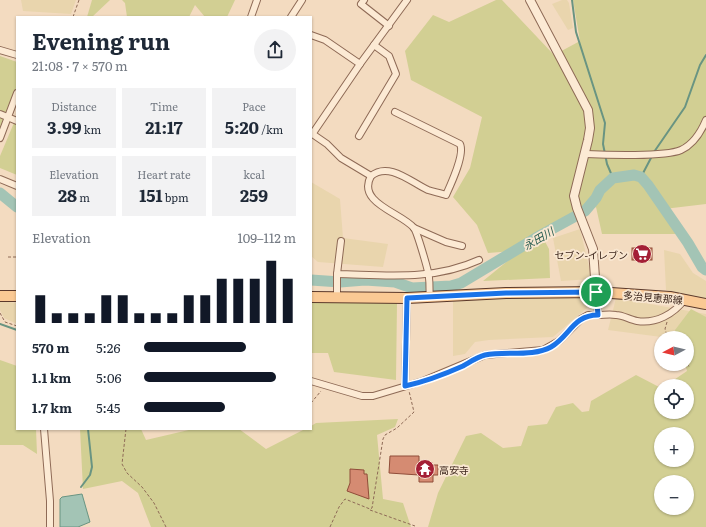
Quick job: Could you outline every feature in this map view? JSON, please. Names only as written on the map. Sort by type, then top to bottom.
[{"type":"main road","name":"多治見恵那線","points":[[312,297],[337,295],[407,298],[430,295],[596,292],[685,299],[706,304]]},
{"type":"main road","points":[[0,296],[16,296]]},
{"type":"street","points":[[251,16],[257,0]]},
{"type":"street","points":[[292,16],[302,0]]},
{"type":"street","points":[[364,0],[361,4],[389,26]]},
{"type":"street","points":[[371,176],[340,158],[312,133],[407,0]]},
{"type":"street","points":[[530,0],[588,110],[590,128],[586,154],[574,196],[577,208],[593,249],[598,315]]},
{"type":"street","points":[[312,34],[325,40],[360,64]]},
{"type":"street","points":[[359,136],[396,74],[389,56],[374,45]]},
{"type":"street","points":[[0,50],[16,54]]},
{"type":"street","points":[[0,138],[16,96]]},
{"type":"street","points":[[395,112],[460,144],[462,148],[461,154],[446,195],[429,190],[394,172],[384,171],[376,172],[369,180],[369,188],[375,201],[414,228],[446,242],[462,246]]},
{"type":"street","points":[[0,114],[16,121]]},
{"type":"street","points":[[586,154],[666,154],[681,150],[694,141],[701,132],[706,120]]},
{"type":"street","points":[[0,179],[16,186]]},
{"type":"street","points":[[414,228],[429,277],[430,295]]},
{"type":"street","points":[[337,295],[340,241]]},
{"type":"street","points":[[337,276],[429,277],[464,267],[479,260]]},
{"type":"street","points":[[406,386],[407,298]]},
{"type":"street","points":[[312,381],[366,397],[406,386],[461,366],[485,355],[543,350],[559,341],[581,319],[588,315],[615,314],[636,321],[653,321],[659,320],[680,306],[685,299]]},
{"type":"street","points":[[44,430],[50,501],[50,527]]},
{"type":"path","points":[[73,16],[78,0]]},
{"type":"path","points":[[8,257],[16,258]]},
{"type":"path","points":[[0,313],[5,322],[16,326]]},
{"type":"path","points":[[312,402],[317,397],[322,385]]},
{"type":"path","points":[[370,509],[372,508],[383,439],[385,435],[398,428],[414,412],[406,386]]},
{"type":"path","points":[[126,430],[122,464],[127,473],[142,487],[154,503],[166,527]]},
{"type":"path","points":[[330,527],[339,507],[345,499],[370,509],[373,512],[414,526]]},
{"type":"shaded area","points":[[21,0],[76,0],[71,14],[23,11]]},
{"type":"shaded area","points":[[92,0],[110,0],[93,16],[87,16]]},
{"type":"shaded area","points":[[122,0],[235,0],[227,16],[204,16],[195,5],[190,16],[127,16],[125,3]]},
{"type":"shaded area","points":[[496,0],[502,0],[554,55],[580,41],[573,0],[706,0],[706,204],[664,209],[679,234],[602,234],[596,207],[542,236],[549,249],[550,278],[483,281],[531,242],[515,251],[488,253],[477,225],[453,197],[470,168],[482,117],[411,80],[405,51],[433,15],[449,22]]},
{"type":"shaded area","points":[[562,0],[567,0],[569,3],[573,28],[568,30],[552,4]]},
{"type":"shaded area","points":[[0,56],[16,62],[16,90],[0,129]]},
{"type":"shaded area","points":[[16,118],[16,175],[0,168],[0,156]]},
{"type":"shaded area","points":[[312,183],[340,199],[343,238],[388,244],[383,267],[318,262],[312,257]]},
{"type":"shaded area","points":[[580,229],[592,279],[561,281],[553,238]]},
{"type":"shaded area","points":[[664,250],[680,254],[693,273],[706,281],[706,299],[666,290]]},
{"type":"shaded area","points":[[586,297],[587,308],[553,337],[475,342],[465,354],[453,356],[453,300]]},
{"type":"shaded area","points":[[616,298],[706,314],[706,347],[694,341],[694,331],[654,331],[654,336],[608,330]]},
{"type":"shaded area","points":[[0,301],[16,303],[16,324],[4,318],[0,310]]},
{"type":"shaded area","points":[[312,301],[397,303],[396,380],[334,372],[328,353],[312,353]]},
{"type":"shaded area","points":[[691,309],[706,317],[706,527],[428,527],[438,493],[466,436],[481,433],[503,448],[521,446],[528,426],[547,424],[556,407],[573,403],[582,412],[589,411],[591,401],[636,375],[654,384],[654,419],[694,419],[694,379],[675,379],[687,371],[694,371],[694,331],[675,331]]},
{"type":"shaded area","points":[[0,360],[16,366],[16,430],[36,430],[37,454],[23,445],[0,445]]},
{"type":"shaded area","points":[[398,419],[395,427],[377,435],[383,499],[403,503],[411,527],[151,527],[138,493],[122,481],[83,489],[80,430],[141,430],[146,440],[189,430],[240,430],[266,449],[303,430],[312,430],[312,425],[316,423]]},
{"type":"shaded area","points":[[82,494],[90,522],[78,527],[60,527],[60,499],[62,497]]},
{"type":"building","points":[[632,248],[652,248],[652,260],[632,260]]},
{"type":"building","points":[[390,456],[419,456],[419,465],[438,465],[438,475],[433,475],[433,482],[419,482],[419,475],[389,473]]},
{"type":"building","points":[[350,469],[364,470],[364,474],[367,474],[369,499],[347,491],[350,483]]},
{"type":"waterway","points":[[572,0],[576,32],[605,123],[603,144],[607,164],[613,178]]},
{"type":"waterway","points":[[654,152],[685,107],[700,65],[706,55]]},
{"type":"waterway","points":[[641,177],[652,156]]},
{"type":"waterway","name":"永田川","points":[[312,280],[340,282],[365,280],[395,282],[412,288],[451,286],[461,283],[541,235],[585,211],[596,198],[600,190],[613,178],[634,175],[641,177],[648,185],[688,243],[702,267],[706,270]]},
{"type":"waterway","name":"永田川","points":[[0,193],[16,206]]},
{"type":"waterway","points":[[0,324],[16,330]]},
{"type":"waterway","points":[[81,487],[90,475],[92,467],[88,430]]},
{"type":"place","name":"セブン-イレブン","points":[[642,254]]},
{"type":"place","name":"高安寺","points":[[425,469]]},
{"type":"route","points":[[596,292],[598,315],[588,315],[581,319],[551,347],[543,350],[521,353],[485,355],[461,366],[405,386],[407,298],[506,293],[596,292]]}]
